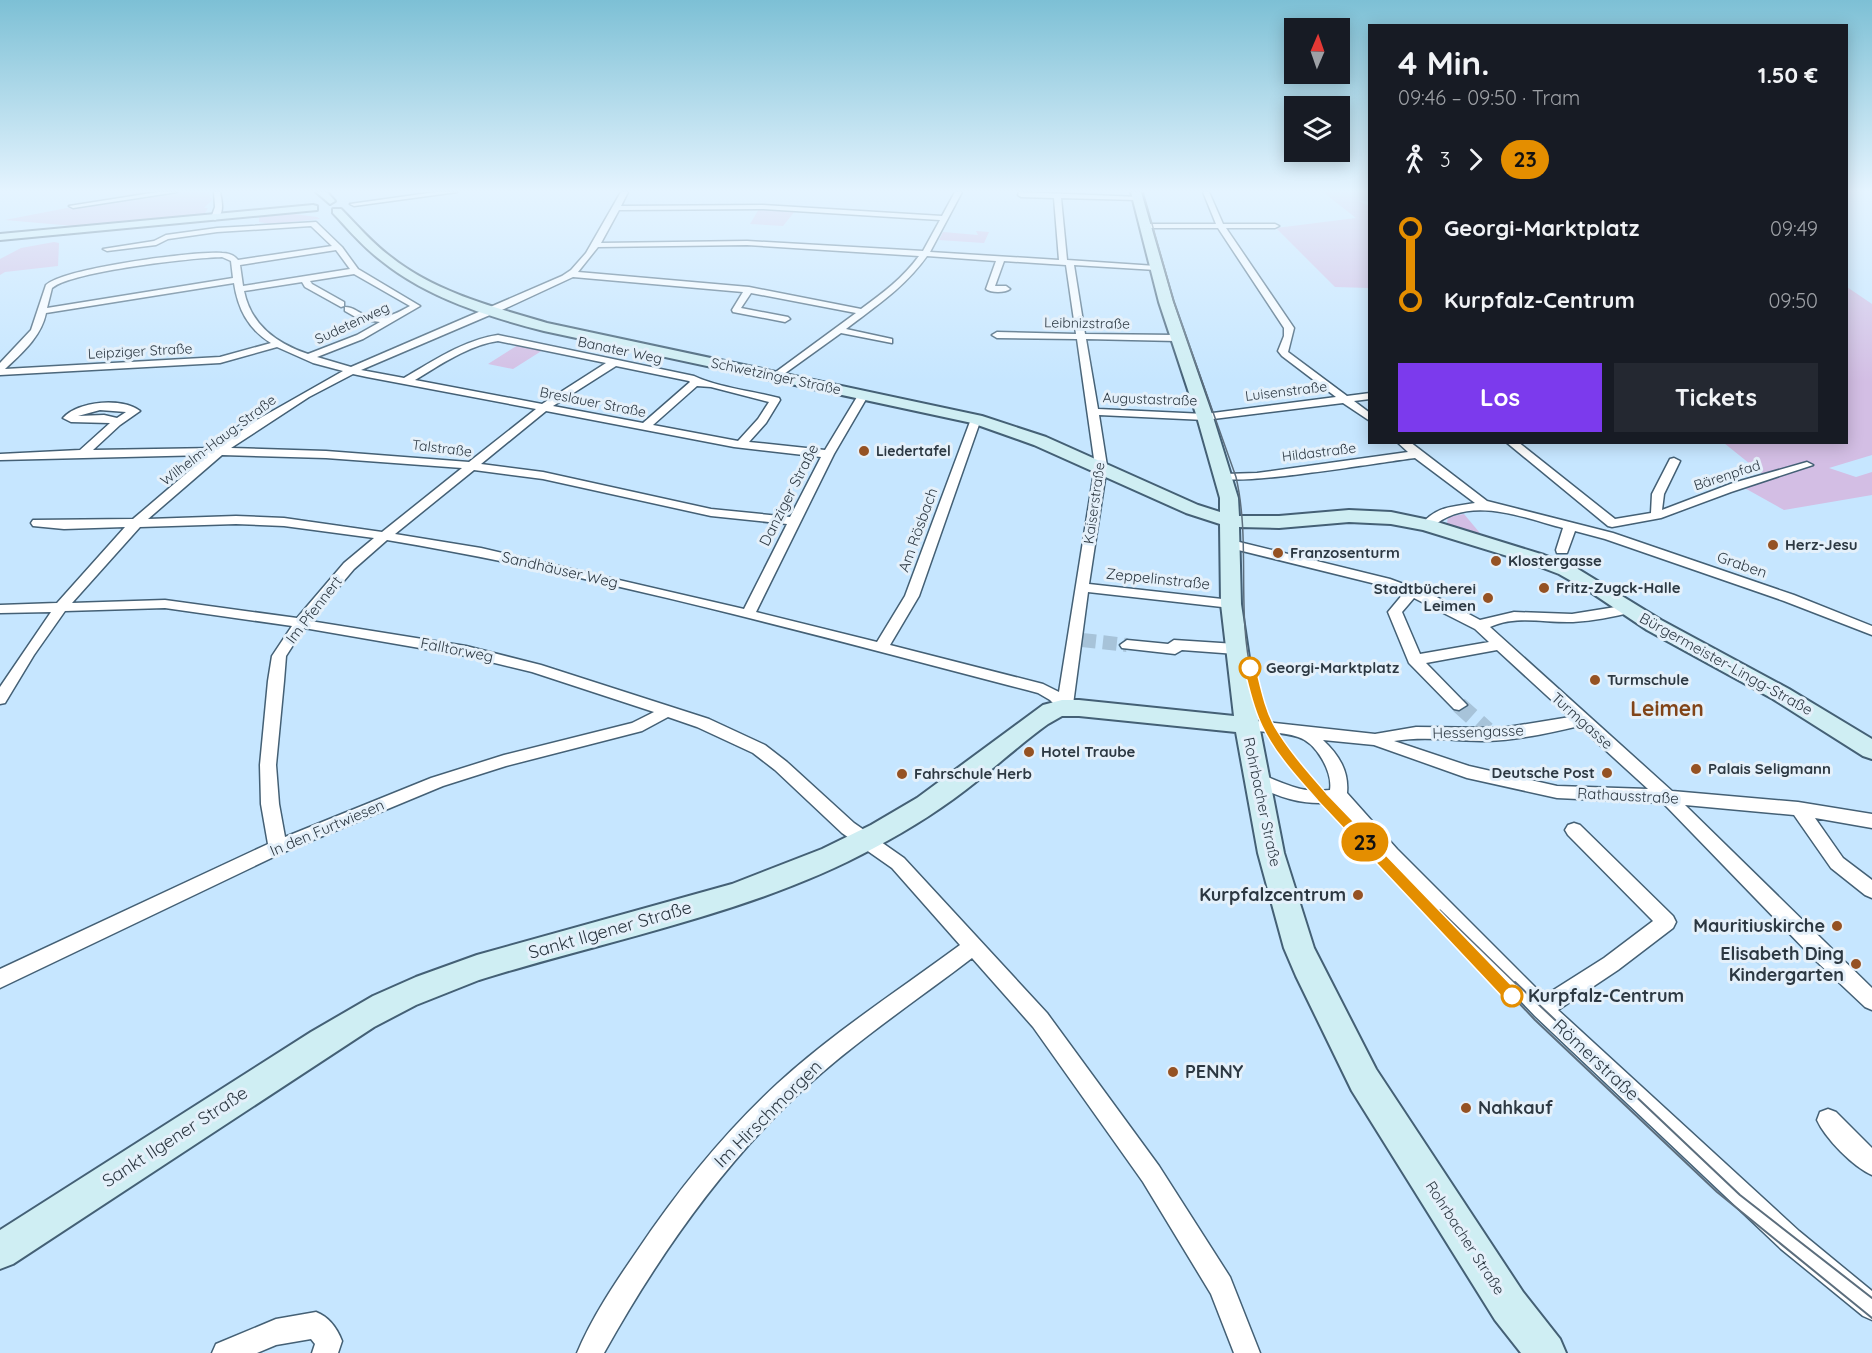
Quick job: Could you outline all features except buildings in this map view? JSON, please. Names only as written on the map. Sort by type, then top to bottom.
[{"type":"main road","name":"Schwetzinger Straße","points":[[383,255],[409,274],[451,295],[544,327],[976,419],[1041,441],[1101,466],[1192,509],[1231,521]]},
{"type":"main road","name":"Rohrbacher Straße","points":[[1152,255],[1176,338],[1205,417],[1230,502],[1231,604],[1246,725],[1271,854],[1299,948],[1364,1080],[1509,1306],[1545,1353]]},
{"type":"main road","name":"Bürgermeister-Lingg-Straße","points":[[1231,521],[1279,522],[1363,515],[1391,518],[1427,525],[1560,568],[1596,587],[1669,634],[1807,708],[1872,750]]},
{"type":"main road","name":"Sankt Ilgener Straße","points":[[0,1251],[338,1033],[407,995],[482,966],[688,908],[771,882],[868,839],[956,784],[1046,714],[1067,708],[1246,725]]},
{"type":"street","points":[[154,262],[155,255]]},
{"type":"street","points":[[0,370],[34,333],[48,288],[52,284],[77,275],[213,255]]},
{"type":"street","points":[[215,255],[232,257],[236,263],[289,255]]},
{"type":"street","name":"Sudetenweg","points":[[309,357],[360,337],[415,305],[355,271],[343,255]]},
{"type":"street","points":[[572,274],[587,255]]},
{"type":"street","points":[[777,376],[910,274],[923,255]]},
{"type":"street","points":[[942,255],[1156,268]]},
{"type":"street","name":"Kaiserstraße","points":[[1065,255],[1081,336],[1101,466],[1082,587],[1078,640],[1067,685],[1067,708]]},
{"type":"street","points":[[1240,255],[1289,328],[1289,336],[1283,351],[1285,354],[1368,417]]},
{"type":"street","points":[[1001,259],[990,289],[1006,289]]},
{"type":"street","name":"Breslauer Straße","points":[[236,263],[248,317],[263,333],[279,344],[309,357],[354,370],[406,381],[741,445],[828,454]]},
{"type":"street","points":[[42,311],[239,284],[355,271]]},
{"type":"street","points":[[572,274],[749,290],[862,312]]},
{"type":"street","name":"Wilhelm-Haug-Straße","points":[[0,699],[61,606],[139,522],[190,476],[222,452],[290,404],[354,370],[493,311],[572,274]]},
{"type":"street","points":[[45,276],[44,283],[52,284]]},
{"type":"street","points":[[305,278],[308,285],[362,317],[390,321]]},
{"type":"street","points":[[749,290],[736,310],[785,319]]},
{"type":"street","points":[[839,330],[890,341]]},
{"type":"street","name":"Leibnizstraße","points":[[997,335],[1176,338]]},
{"type":"street","name":"Banater Weg","points":[[406,381],[448,357],[492,338],[694,379],[695,383],[711,384],[775,400],[762,421],[741,445]]},
{"type":"street","name":"Leipziger Straße","points":[[0,370],[220,360],[279,344]]},
{"type":"street","name":"Im Pfennert","points":[[278,848],[270,804],[268,765],[275,691],[279,656],[300,624],[349,566],[383,537],[545,408],[613,363]]},
{"type":"street","points":[[645,427],[667,409],[669,403],[695,383]]},
{"type":"street","name":"Danziger Straße","points":[[748,614],[828,454],[864,394]]},
{"type":"street","name":"Luisenstraße","points":[[1205,417],[1368,396]]},
{"type":"street","points":[[81,455],[116,423],[135,411],[86,408],[77,410],[68,418],[110,419],[116,423]]},
{"type":"street","name":"Augustastraße","points":[[1093,412],[1205,417]]},
{"type":"street","name":"Am Rösbach","points":[[881,648],[912,596],[976,419]]},
{"type":"street","points":[[1404,444],[1473,498],[1486,505]]},
{"type":"street","points":[[1513,444],[1612,523],[1601,533]]},
{"type":"street","name":"Talstraße","points":[[0,458],[222,452],[343,454],[472,466],[538,475],[714,513],[794,521]]},
{"type":"street","name":"Hildastraße","points":[[1224,477],[1257,476],[1417,454]]},
{"type":"street","points":[[1657,514],[1655,508],[1659,493],[1674,461]]},
{"type":"street","name":"Bärenpfad","points":[[1612,523],[1626,522],[1689,505],[1744,483],[1807,465]]},
{"type":"street","points":[[1427,525],[1440,513],[1486,505]]},
{"type":"street","name":"Graben","points":[[1486,505],[1601,533],[1790,598],[1872,631]]},
{"type":"street","name":"Sandhäuser Weg","points":[[37,523],[64,525],[236,520],[284,522],[500,555],[748,614],[1043,689],[1055,696],[1067,708]]},
{"type":"street","points":[[1562,550],[1570,526]]},
{"type":"street","name":"Turmgasse","points":[[1231,544],[1385,582],[1451,609],[1480,626],[1667,797],[1822,954],[1872,1001]]},
{"type":"street","name":"Zeppelinstraße","points":[[1082,587],[1231,604]]},
{"type":"street","points":[[1412,592],[1395,612],[1403,638],[1414,660],[1460,705]]},
{"type":"street","name":"Falltorweg","points":[[0,609],[165,604],[227,611],[466,651],[501,659],[703,723],[759,749],[781,766],[848,828],[868,839],[898,863],[1040,1020],[1151,1174],[1221,1286],[1247,1353]]},
{"type":"street","points":[[1480,626],[1490,620],[1515,615],[1574,618],[1628,609]]},
{"type":"street","points":[[1127,645],[1175,649],[1174,645],[1236,650]]},
{"type":"street","points":[[1414,660],[1499,645]]},
{"type":"street","name":"In den Furtwiesen","points":[[0,979],[278,848],[437,782],[504,761],[636,727],[666,711]]},
{"type":"street","name":"Hessengasse","points":[[1375,740],[1398,735],[1526,731],[1581,720]]},
{"type":"street","name":"Rathausstraße","points":[[1246,725],[1375,740],[1467,772],[1557,792],[1667,797],[1798,808],[1872,821]]},
{"type":"street","points":[[1256,779],[1298,797],[1338,795],[1338,772],[1333,760],[1303,731]]},
{"type":"street","name":"Römerstraße","points":[[1338,795],[1391,854],[1536,1002],[1790,1239],[1872,1307]]},
{"type":"street","points":[[1798,808],[1837,863],[1872,890]]},
{"type":"street","points":[[1536,1002],[1611,963],[1666,922],[1574,830]]},
{"type":"street","name":"Im Hirschmorgen","points":[[590,1353],[653,1244],[732,1144],[822,1059],[972,947]]},
{"type":"street","points":[[1828,1120],[1855,1149],[1872,1163]]},
{"type":"street","points":[[225,1353],[276,1332],[316,1325],[329,1341],[325,1353]]},
{"type":"shaded area","points":[[7,255],[58,255],[58,266],[5,272],[0,275],[0,259]]},
{"type":"shaded area","points":[[1303,255],[1368,255],[1368,288],[1335,287]]},
{"type":"shaded area","points":[[1848,288],[1872,304],[1872,455],[1829,468],[1856,477],[1872,472],[1872,495],[1784,510],[1741,486],[1765,476],[1725,444],[1848,444]]},
{"type":"shaded area","points":[[518,345],[543,350],[513,369],[488,364]]},
{"type":"shaded area","points":[[1464,514],[1484,538],[1447,523],[1448,517]]},
{"type":"tunnel","points":[[1082,640],[1127,645]]},
{"type":"tunnel","points":[[1459,705],[1487,730]]},
{"type":"tram line","points":[[1161,255],[1174,302],[1236,477],[1243,526],[1247,651],[1261,704],[1273,730],[1288,754],[1324,800],[1500,984]]},
{"type":"tram line","name":"23","points":[[1250,668],[1258,702],[1269,727],[1296,766],[1322,798],[1512,996]]},
{"type":"tram line","points":[[1440,910],[1516,984]]},
{"type":"tram line","points":[[1499,982],[1535,1020],[1717,1192],[1872,1318]]},
{"type":"tram line","points":[[1515,982],[1740,1195],[1872,1298]]},
{"type":"place","name":"Liedertafel","points":[[864,451]]},
{"type":"place","name":"Herz-Jesu","points":[[1773,545]]},
{"type":"place","name":"Franzosenturm","points":[[1278,553]]},
{"type":"place","name":"Klostergasse","points":[[1496,561]]},
{"type":"place","name":"Fritz-Zugck-Halle","points":[[1544,588]]},
{"type":"place","name":"Stadtbücherei Leimen","points":[[1488,598]]},
{"type":"place","name":"Georgi-Marktplatz","points":[[1250,668]]},
{"type":"place","name":"Turmschule","points":[[1595,680]]},
{"type":"place","name":"Hotel Traube","points":[[1029,752]]},
{"type":"place","name":"Palais Seligmann","points":[[1696,769]]},
{"type":"place","name":"Deutsche Post","points":[[1607,773]]},
{"type":"place","name":"Fahrschule Herb","points":[[902,774]]},
{"type":"place","name":"Kurpfalzcentrum","points":[[1358,895]]},
{"type":"place","name":"Mauritiuskirche","points":[[1837,926]]},
{"type":"place","name":"Elisabeth Ding Kindergarten","points":[[1856,964]]},
{"type":"place","name":"Kurpfalz-Centrum","points":[[1512,996]]},
{"type":"place","name":"PENNY","points":[[1173,1072]]},
{"type":"place","name":"Nahkauf","points":[[1466,1108]]},
{"type":"district","name":"Leimen","points":[[1667,709]]}]
